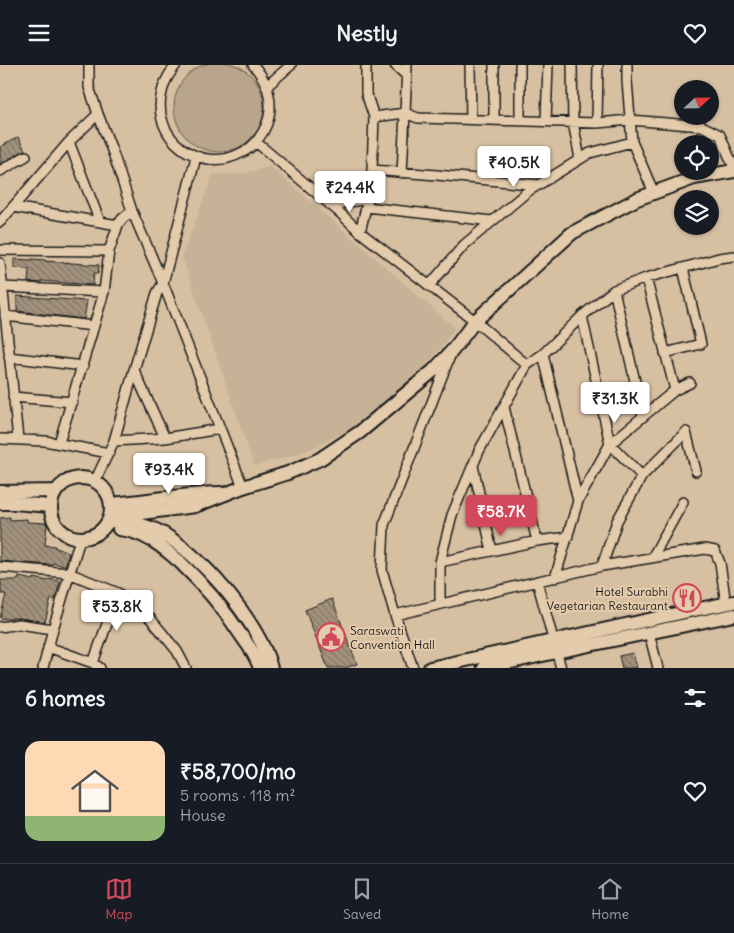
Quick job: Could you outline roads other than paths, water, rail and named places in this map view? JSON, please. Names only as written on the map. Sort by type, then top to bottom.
[{"type":"street","points":[[89,65],[89,87],[132,211],[163,283],[243,487]]},
{"type":"street","points":[[176,65],[167,77],[161,92],[160,108],[163,124],[171,138],[182,149],[196,157],[209,160],[235,157],[246,151],[256,142],[264,130],[269,116],[270,101],[267,86],[260,72],[253,65]]},
{"type":"street","points":[[267,86],[291,65]]},
{"type":"street","points":[[360,232],[372,170],[374,117],[366,93],[366,65]]},
{"type":"street","points":[[395,65],[407,76]]},
{"type":"street","points":[[402,173],[407,65]]},
{"type":"street","points":[[470,65],[471,119]]},
{"type":"street","points":[[494,65],[494,119]]},
{"type":"street","points":[[520,65],[520,120]]},
{"type":"street","points":[[546,121],[548,65]]},
{"type":"street","points":[[572,65],[573,122],[580,159]]},
{"type":"street","points":[[597,123],[598,65]]},
{"type":"street","points":[[627,65],[632,142],[654,193]]},
{"type":"street","points":[[108,516],[195,505],[288,473],[320,459],[360,433],[433,371],[452,351],[475,321],[572,233],[637,199],[694,178],[734,169],[720,135],[702,127],[630,120],[597,123],[418,118],[405,113],[374,117]]},
{"type":"street","points":[[0,222],[69,142],[98,114]]},
{"type":"street","points":[[69,142],[100,222]]},
{"type":"street","points":[[256,142],[360,232],[475,321],[528,365]]},
{"type":"street","points":[[429,285],[464,245],[527,192],[590,153],[632,142]]},
{"type":"street","points":[[0,171],[26,156]]},
{"type":"street","points":[[95,481],[114,441],[156,293],[163,283],[196,157]]},
{"type":"street","points":[[372,170],[539,185]]},
{"type":"street","points":[[330,205],[367,203],[492,221]]},
{"type":"street","points":[[13,207],[118,225]]},
{"type":"street","points":[[59,443],[104,292],[109,251],[118,225],[132,211]]},
{"type":"street","points":[[0,250],[109,251]]},
{"type":"street","points":[[440,603],[440,562],[452,515],[479,451],[528,365],[544,354],[582,316],[614,290],[646,278],[719,257],[734,256]]},
{"type":"street","points":[[0,263],[18,439]]},
{"type":"street","points":[[666,353],[701,344],[683,268]]},
{"type":"street","points":[[646,278],[675,390]]},
{"type":"street","points":[[3,287],[104,292]]},
{"type":"street","points":[[614,290],[643,416]]},
{"type":"street","points":[[5,316],[94,327]]},
{"type":"street","points":[[582,316],[610,444],[642,476]]},
{"type":"street","points":[[413,668],[382,570],[384,525],[452,351]]},
{"type":"street","points":[[544,354],[578,501]]},
{"type":"street","points":[[9,357],[83,366]]},
{"type":"street","points":[[134,370],[166,438]]},
{"type":"street","points":[[555,578],[578,501],[610,444],[675,390],[690,383]]},
{"type":"street","points":[[13,397],[72,402]]},
{"type":"street","points":[[504,407],[537,541]]},
{"type":"street","points":[[114,441],[166,438],[220,429]]},
{"type":"street","points":[[602,566],[617,521],[642,476],[686,432],[696,471]]},
{"type":"street","points":[[0,439],[45,441],[109,453]]},
{"type":"street","points":[[473,466],[492,551]]},
{"type":"street","points":[[77,478],[95,481],[102,487],[108,495],[108,516],[97,534],[80,539],[62,532],[55,525],[51,516],[50,506],[55,491],[68,480],[77,478]]},
{"type":"street","points":[[0,492],[55,491]]},
{"type":"street","points":[[652,558],[682,501]]},
{"type":"street","points":[[0,503],[50,506]]},
{"type":"street","points":[[108,516],[128,530],[152,540],[190,571],[233,622],[260,668]]},
{"type":"street","points":[[108,516],[155,529],[175,540],[200,563],[221,584],[243,613],[259,637],[271,668]]},
{"type":"street","points":[[440,562],[537,541],[568,537]]},
{"type":"street","points":[[43,668],[80,539]]},
{"type":"street","points":[[395,615],[602,566],[705,549],[715,551],[730,603],[689,611],[484,668]]},
{"type":"street","points":[[0,567],[70,573],[118,593],[150,618],[177,651],[186,668]]},
{"type":"street","points":[[537,581],[561,668]]},
{"type":"street","points":[[48,647],[96,665],[118,593]]},
{"type":"street","points":[[430,668],[649,633],[734,615]]},
{"type":"street","points":[[0,627],[19,624],[53,629]]},
{"type":"street","points":[[649,633],[658,668]]},
{"type":"place","name":"Hotel Surabhi Vegetarian Restaurant","points":[[687,598]]},
{"type":"place","name":"Saraswati Convention Hall","points":[[331,637]]}]
